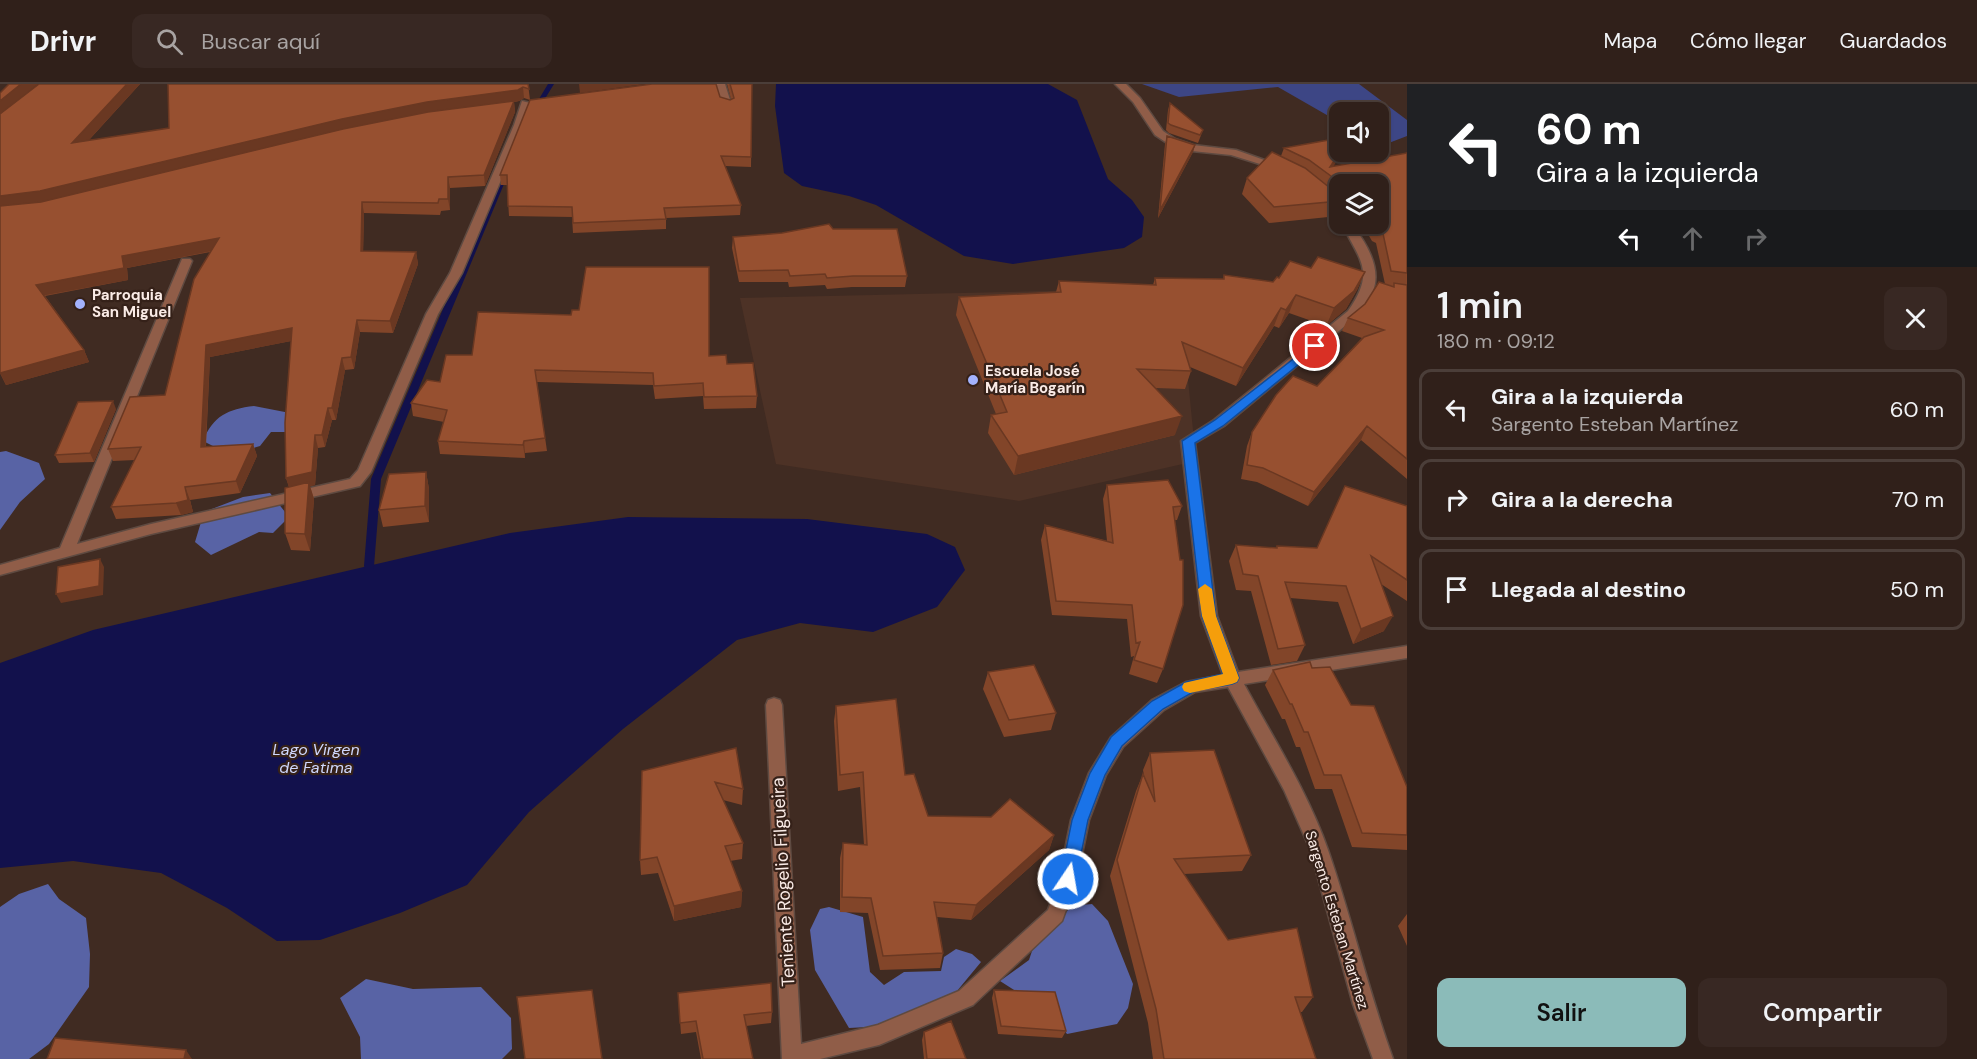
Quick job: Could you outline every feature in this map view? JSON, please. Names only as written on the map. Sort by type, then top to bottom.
[{"type":"street","points":[[720,84],[727,106]]},
{"type":"street","points":[[1120,84],[1137,100],[1159,133],[1171,141],[1192,148],[1232,152],[1296,173]]},
{"type":"street","points":[[0,570],[151,529],[355,483],[364,472],[432,314],[456,273],[519,125],[524,104]]},
{"type":"street","name":"Sargento Esteban Martínez","points":[[1354,234],[1360,243],[1373,289],[1332,333],[1219,423],[1188,441],[1209,616],[1232,678],[1292,788],[1319,849],[1363,1004],[1383,1059]]},
{"type":"street","points":[[66,552],[186,261]]},
{"type":"street","points":[[791,1058],[879,1035],[966,998],[1055,915],[1068,879],[1080,820],[1098,773],[1117,742],[1158,705],[1191,686],[1407,652]]},
{"type":"street","name":"Teniente Rogelio Filgueira","points":[[774,705],[791,1058]]},
{"type":"shaded area","points":[[1142,84],[1359,84],[1383,102],[1329,102],[1329,116],[1278,87],[1179,97]]},
{"type":"shaded area","points":[[1389,106],[1407,120],[1407,136],[1389,143]]},
{"type":"shaded area","name":"Escuela José María Bogarín","points":[[1179,288],[1196,461],[1019,501],[776,464],[740,298]]},
{"type":"shaded area","points":[[254,406],[290,413],[296,432],[271,432],[260,446],[231,455],[203,441],[212,425],[222,415],[236,409]]},
{"type":"shaded area","points":[[6,451],[39,463],[45,479],[20,502],[0,530],[0,452]]},
{"type":"shaded area","points":[[270,493],[289,517],[273,533],[259,532],[211,555],[195,542],[204,512],[243,497]]},
{"type":"shaded area","points":[[48,884],[59,899],[86,918],[90,954],[89,987],[49,1044],[29,1059],[0,1059],[0,907],[19,894]]},
{"type":"shaded area","points":[[1092,904],[1108,921],[1133,984],[1128,1008],[1117,1024],[1067,1034],[1052,1014],[1000,981],[1029,960],[1035,942],[1058,923],[1071,906]]},
{"type":"shaded area","points":[[829,907],[863,917],[870,972],[884,985],[904,972],[941,971],[944,957],[956,949],[972,954],[981,962],[957,991],[917,1008],[886,1026],[849,1028],[815,970],[810,930],[820,909]]},
{"type":"shaded area","points":[[366,979],[413,989],[481,987],[511,1018],[512,1049],[502,1059],[361,1059],[360,1037],[340,998]]},
{"type":"water","points":[[776,84],[1048,84],[1077,100],[1108,179],[1132,200],[1144,217],[1142,237],[1124,248],[1013,264],[964,256],[876,205],[849,196],[802,186],[784,173],[775,106]]},
{"type":"water","name":"Lago Virgen de Fatima","points":[[628,517],[807,519],[927,534],[955,547],[965,570],[937,607],[873,632],[800,623],[737,640],[623,729],[529,812],[467,885],[400,913],[320,940],[277,941],[227,908],[161,873],[73,861],[0,868],[0,663],[93,630],[510,533]]},
{"type":"building","points":[[9,84],[21,84],[0,101],[0,93]]},
{"type":"building","points":[[39,84],[127,84],[72,143],[169,128],[168,84],[528,84],[529,89],[523,87],[518,90],[427,102],[342,119],[40,191],[0,196],[0,114]]},
{"type":"building","points":[[652,84],[716,84],[720,97],[730,100],[734,98],[730,84],[752,84],[751,157],[721,156],[741,205],[664,208],[666,219],[573,223],[572,207],[508,206],[507,175],[500,175],[530,100]]},
{"type":"building","points":[[514,101],[484,175],[448,177],[448,199],[439,199],[438,203],[362,202],[361,251],[416,252],[390,321],[357,320],[351,357],[342,358],[332,408],[328,408],[322,435],[315,435],[312,472],[286,478],[285,423],[292,328],[206,345],[201,447],[253,444],[236,481],[185,487],[188,500],[176,503],[111,507],[141,447],[108,449],[130,397],[165,395],[194,279],[219,238],[122,256],[124,268],[36,285],[84,350],[0,373],[0,206],[41,202],[343,129],[428,112]]},
{"type":"building","points":[[1170,103],[1203,130],[1200,135],[1168,123]]},
{"type":"building","points":[[1167,136],[1195,145],[1160,210]]},
{"type":"building","points":[[1329,140],[1329,162],[1333,162],[1330,167],[1358,162],[1389,162],[1389,156],[1407,153],[1407,273],[1391,271],[1383,234],[1389,234],[1389,174],[1329,175],[1309,160],[1284,148]]},
{"type":"building","points":[[1272,152],[1305,168],[1329,187],[1329,202],[1274,207],[1247,178]]},
{"type":"building","points":[[829,224],[833,229],[897,229],[907,276],[827,278],[825,274],[790,276],[788,270],[739,271],[733,237],[782,233]]},
{"type":"building","points":[[1318,257],[1365,272],[1354,291],[1334,308],[1296,295],[1286,310],[1281,308],[1243,368],[1182,342],[1191,371],[1137,369],[1182,416],[1018,456],[991,415],[1007,412],[959,297],[1061,292],[1059,281],[1156,285],[1155,278],[1224,279],[1224,275],[1273,282],[1277,277],[1279,278],[1290,261],[1311,268]]},
{"type":"building","points":[[586,267],[709,267],[709,356],[726,355],[727,364],[753,363],[757,396],[704,397],[703,383],[654,386],[653,373],[535,370],[545,438],[524,441],[523,445],[438,441],[447,410],[411,403],[427,380],[440,382],[446,355],[472,355],[478,312],[571,315],[572,310],[579,310]]},
{"type":"building","points":[[1379,282],[1394,287],[1394,283],[1407,285],[1407,459],[1367,426],[1314,492],[1263,468],[1247,465],[1252,432],[1276,395],[1293,376],[1317,386],[1364,337],[1384,330],[1348,318],[1365,304]]},
{"type":"building","points":[[113,401],[90,453],[55,455],[78,402]]},
{"type":"building","points":[[426,472],[425,506],[379,510],[389,474]]},
{"type":"building","points":[[1168,480],[1182,506],[1173,507],[1180,560],[1183,560],[1183,605],[1163,669],[1134,660],[1140,642],[1136,643],[1132,605],[1056,601],[1045,525],[1113,543],[1107,485]]},
{"type":"building","points":[[309,482],[305,534],[285,533],[285,488]]},
{"type":"building","points":[[1345,486],[1407,506],[1407,580],[1371,556],[1393,616],[1361,629],[1346,586],[1285,582],[1305,645],[1278,649],[1258,576],[1243,574],[1236,545],[1317,548]]},
{"type":"building","points":[[100,559],[99,586],[56,594],[58,567]]},
{"type":"building","points":[[1310,662],[1312,668],[1330,667],[1351,705],[1374,706],[1407,787],[1407,835],[1362,833],[1341,775],[1324,775],[1308,732],[1304,732],[1273,670]]},
{"type":"building","points":[[1034,665],[1056,713],[1009,720],[988,672]]},
{"type":"building","points":[[896,699],[905,775],[914,774],[928,816],[991,817],[1010,799],[1054,835],[976,905],[934,902],[943,953],[883,956],[871,898],[842,897],[843,843],[867,845],[863,772],[840,775],[836,706]]},
{"type":"building","points":[[736,748],[743,789],[715,782],[743,843],[725,846],[742,891],[674,906],[657,857],[640,860],[642,771]]},
{"type":"building","points":[[1214,750],[1251,855],[1174,859],[1228,940],[1297,928],[1313,997],[1295,997],[1316,1059],[1164,1059],[1156,1009],[1117,860],[1143,774],[1155,802],[1150,753]]},
{"type":"building","points":[[771,983],[772,1012],[744,1015],[753,1059],[703,1059],[696,1021],[680,1023],[678,993]]},
{"type":"building","points":[[592,990],[602,1059],[525,1059],[517,997]]},
{"type":"building","points":[[994,990],[1055,992],[1066,1031],[1001,1026]]},
{"type":"building","points":[[951,1021],[966,1059],[927,1059],[924,1032]]},
{"type":"building","points":[[55,1038],[186,1050],[184,1059],[47,1059]]},
{"type":"waterway","points":[[536,109],[551,84]]},
{"type":"waterway","points":[[369,566],[376,479],[500,184],[503,169]]},
{"type":"slow traffic","points":[[1190,687],[1232,678],[1209,616],[1205,589]]},
{"type":"place","name":"Parroquia San Miguel","points":[[80,304]]},
{"type":"place","name":"Escuela José María Bogarín","points":[[973,380]]},
{"type":"route","points":[[1068,879],[1080,820],[1098,773],[1117,742],[1158,705],[1191,686],[1232,678],[1209,616],[1188,441],[1219,423],[1315,346]]}]
